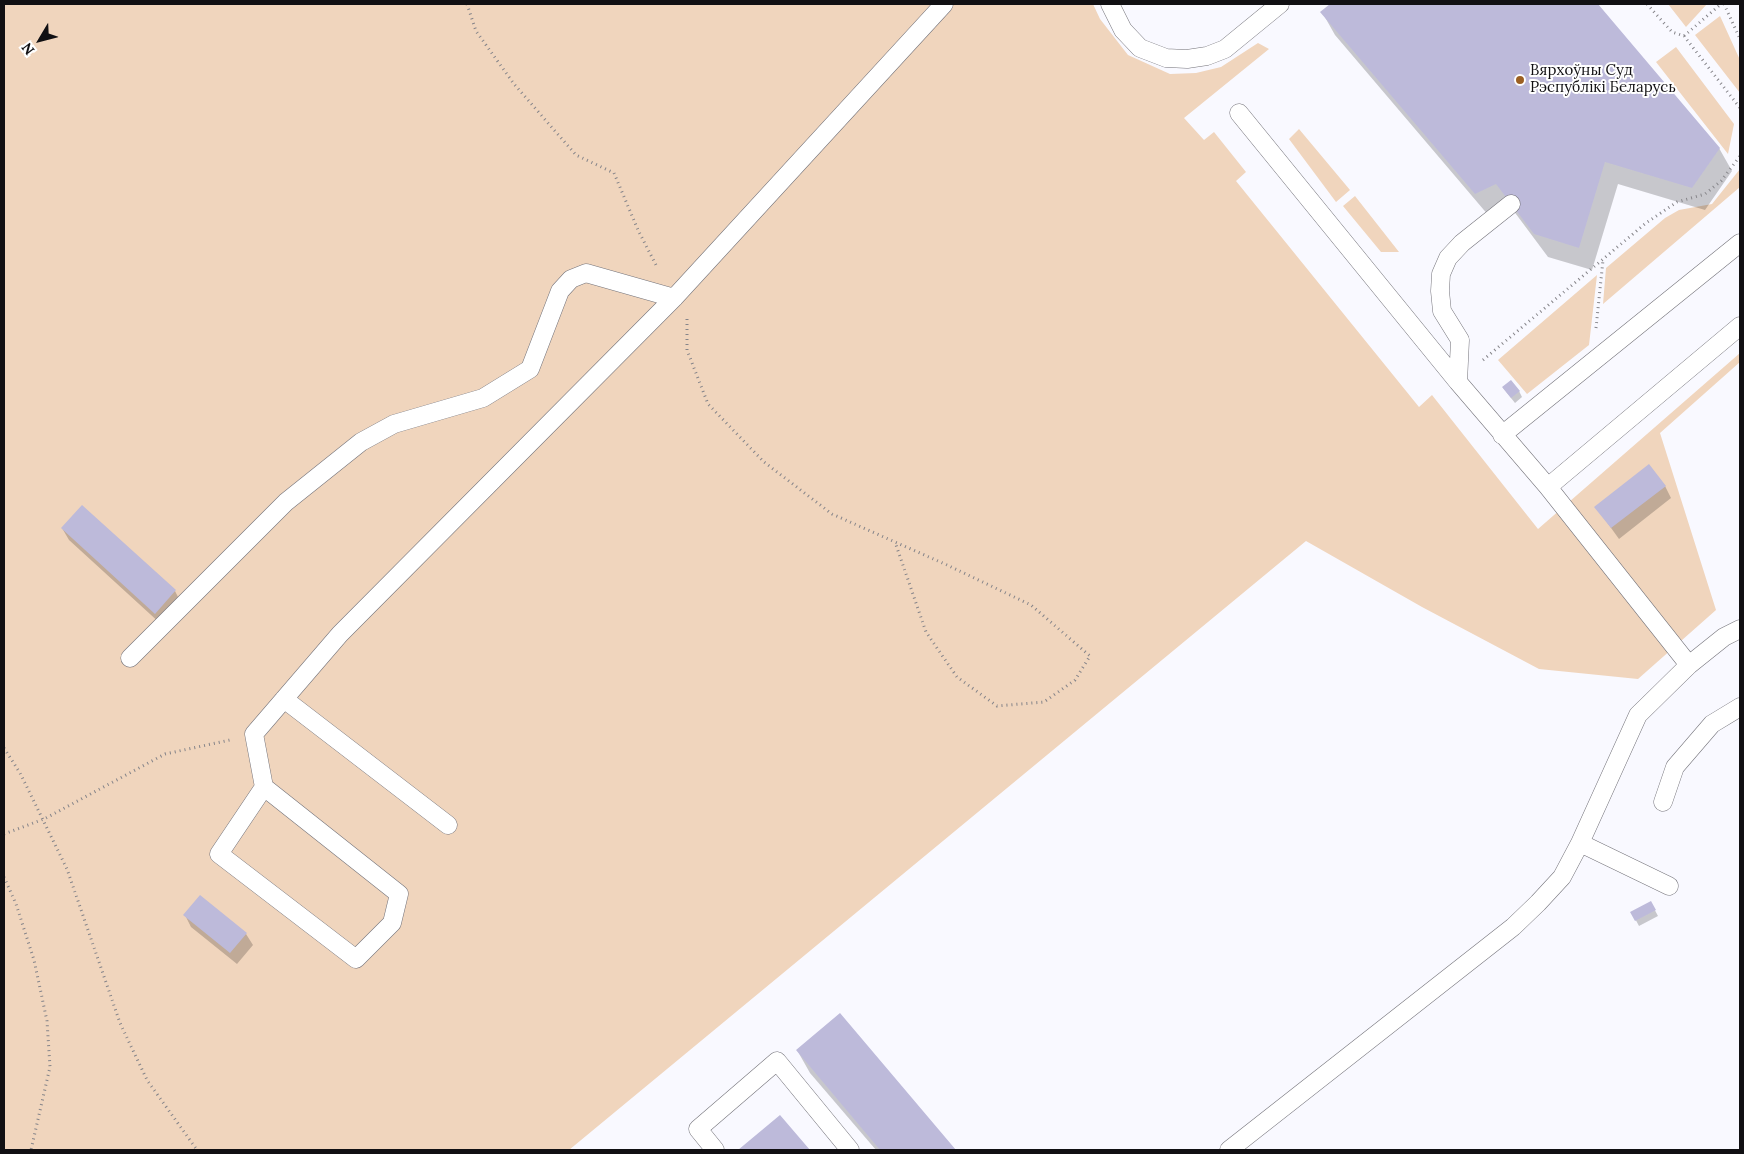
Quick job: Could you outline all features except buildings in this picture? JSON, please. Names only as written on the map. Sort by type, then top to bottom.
[{"type":"lane","points":[[264,787],[219,854],[356,959],[392,924],[399,894],[264,787],[254,734],[340,634],[674,298],[944,4]]},
{"type":"lane","points":[[1110,4],[1123,30],[1140,48],[1166,58],[1187,59],[1207,56],[1225,49],[1280,4]]},
{"type":"lane","points":[[1239,113],[1458,382],[1548,487],[1689,665]]},
{"type":"lane","points":[[1458,382],[1460,340],[1442,311],[1441,274],[1448,258],[1462,243],[1511,204]]},
{"type":"lane","points":[[1502,435],[1740,242]]},
{"type":"lane","points":[[130,658],[286,502],[361,442],[394,424],[483,398],[530,369],[560,291],[571,279],[586,273],[674,298]]},
{"type":"lane","points":[[1548,487],[1740,326]]},
{"type":"lane","points":[[1229,1150],[1513,927],[1562,877],[1580,843],[1638,715],[1689,665],[1724,637],[1740,629]]},
{"type":"lane","points":[[284,699],[448,825]]},
{"type":"lane","points":[[1663,802],[1675,767],[1712,724],[1740,707]]},
{"type":"lane","points":[[1580,843],[1669,886]]},
{"type":"lane","points":[[715,1150],[698,1129],[777,1061],[850,1150]]},
{"type":"path","points":[[466,4],[476,31],[509,76],[576,155],[614,174],[638,230],[674,298]]},
{"type":"path","points":[[1647,4],[1672,32],[1684,36],[1740,108]]},
{"type":"path","points":[[1684,36],[1722,4],[1740,39]]},
{"type":"path","points":[[1458,382],[1646,222],[1677,202],[1705,194],[1721,181],[1740,156]]},
{"type":"path","points":[[1593,361],[1603,259]]},
{"type":"path","points":[[687,284],[687,350],[708,404],[764,462],[832,514],[895,542],[1031,605],[1090,656],[1075,680],[1044,702],[997,706],[957,676],[926,632],[895,542]]},
{"type":"path","points":[[4,834],[44,819],[165,754],[254,734]]},
{"type":"path","points":[[4,748],[20,773],[44,819],[67,869],[120,1023],[147,1080],[197,1150]]},
{"type":"path","points":[[4,877],[16,904],[34,960],[47,1021],[50,1067],[31,1150]]},
{"type":"shaded area","points":[[4,4],[1093,4],[1100,19],[1128,55],[1170,74],[1196,73],[1221,67],[1258,43],[1269,49],[1184,118],[1204,140],[1214,132],[1246,172],[1236,181],[1419,407],[1432,395],[1538,529],[1740,353],[1740,362],[1660,433],[1716,610],[1638,679],[1539,669],[1422,607],[1306,541],[569,1150],[4,1150]]},
{"type":"shaded area","points":[[1668,4],[1707,4],[1686,27]]},
{"type":"shaded area","points":[[1720,16],[1740,60],[1740,93],[1695,35]]},
{"type":"shaded area","points":[[1676,47],[1734,124],[1728,154],[1656,62]]},
{"type":"shaded area","points":[[1299,129],[1350,190],[1336,202],[1289,139]]},
{"type":"shaded area","points":[[1740,169],[1740,187],[1603,304],[1606,268],[1665,218],[1679,210],[1712,204]]},
{"type":"shaded area","points":[[1355,196],[1399,252],[1381,252],[1343,206]]},
{"type":"shaded area","points":[[1597,275],[1589,345],[1527,394],[1498,360]]},
{"type":"place","name":"Вярхоўны Суд Рэспублікі Беларусь","points":[[1520,80]]}]
